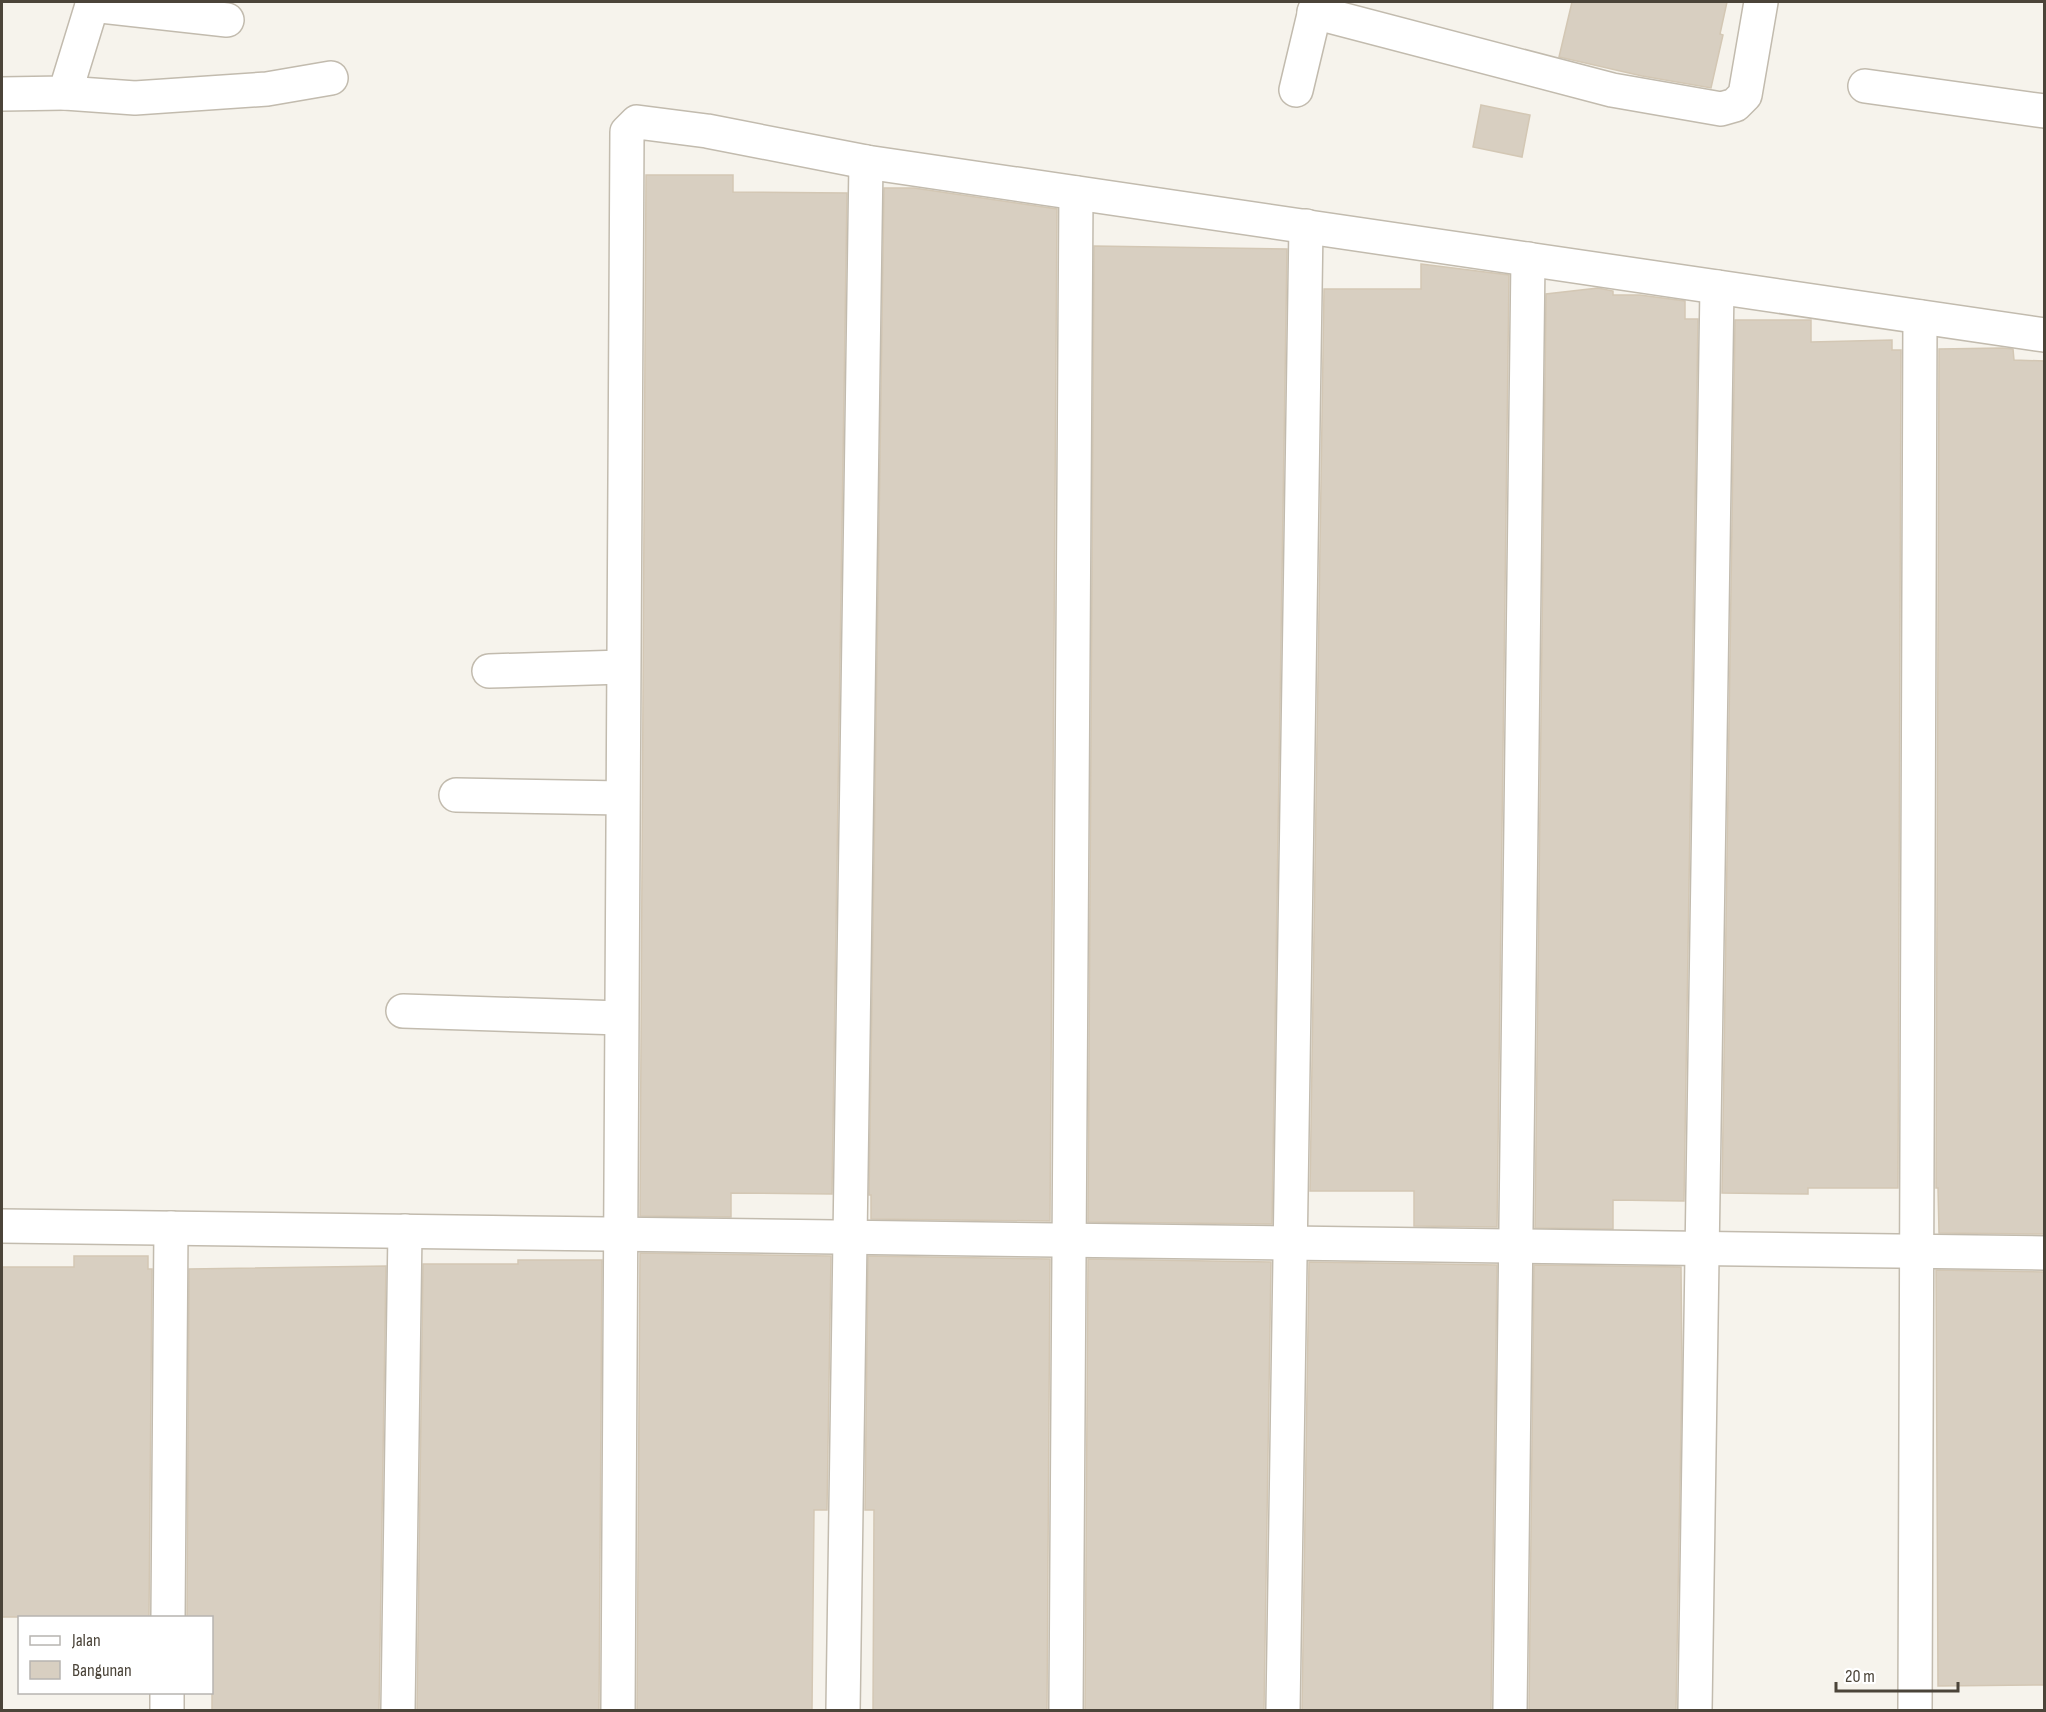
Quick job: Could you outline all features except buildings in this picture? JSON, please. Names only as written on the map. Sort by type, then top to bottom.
[{"type":"street","points":[[1296,90],[1315,7],[1612,90],[1721,109],[1735,105],[1745,95],[1761,2]]},
{"type":"street","points":[[65,93],[92,3],[227,20]]},
{"type":"street","points":[[2,93],[65,93],[135,98],[267,89],[331,78]]},
{"type":"street","points":[[1865,86],[2044,111]]},
{"type":"street","points":[[618,1710],[627,132],[637,122],[696,129],[866,162],[2044,335]]},
{"type":"street","points":[[843,1710],[866,162]]},
{"type":"street","points":[[1065,1710],[1076,193]]},
{"type":"street","points":[[1283,1710],[1306,226]]},
{"type":"street","points":[[1510,1710],[1528,259]]},
{"type":"street","points":[[1695,1710],[1717,287]]},
{"type":"street","points":[[1915,1710],[1920,316]]},
{"type":"street","points":[[489,672],[623,667]]},
{"type":"street","points":[[456,795],[622,798]]},
{"type":"street","points":[[403,1011],[621,1018]]},
{"type":"street","points":[[2,1226],[2044,1253]]},
{"type":"street","points":[[168,1616],[171,1228]]},
{"type":"street","points":[[398,1710],[405,1231]]},
{"type":"street","points":[[167,1694],[167,1710]]}]
